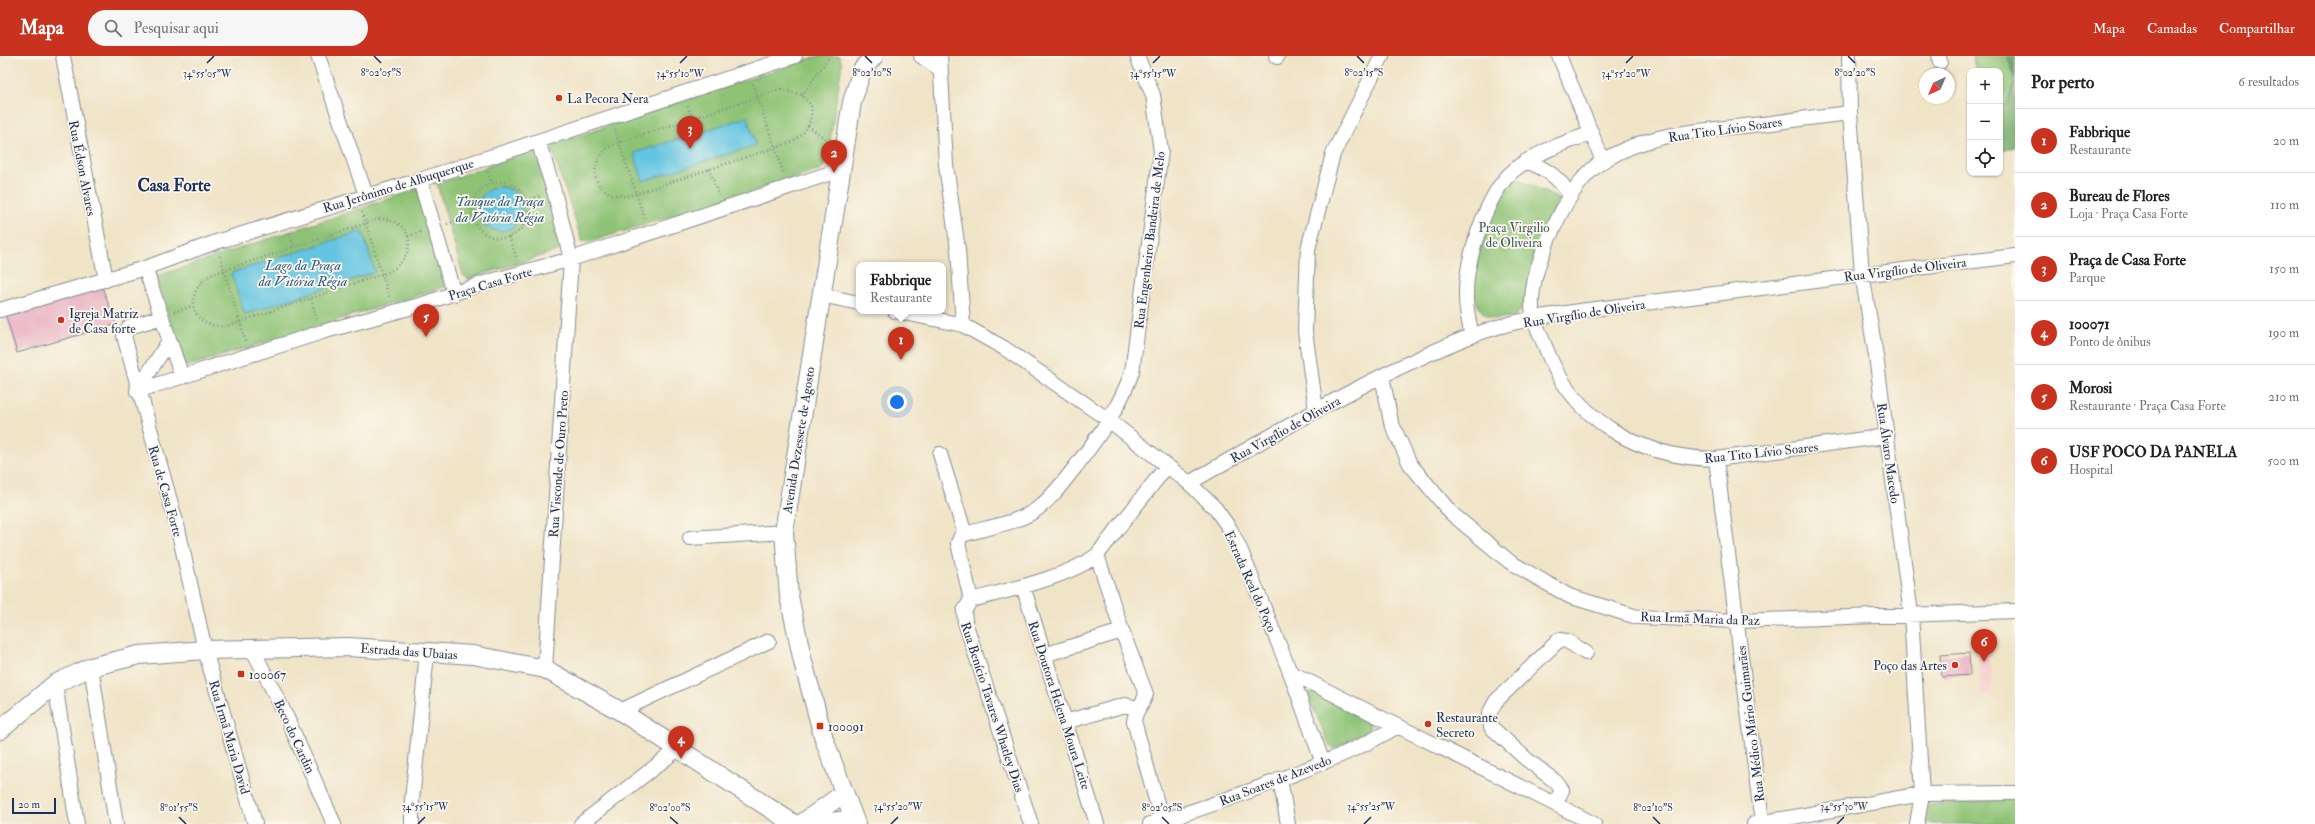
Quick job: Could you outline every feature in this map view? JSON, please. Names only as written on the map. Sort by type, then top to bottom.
[{"type":"main road","name":"Avenida Dezessete de Agosto","points":[[855,821],[824,739],[803,662],[788,596],[784,532],[840,170],[858,77],[876,56]]},
{"type":"main road","name":"Estrada das Ubaias","points":[[0,730],[55,684],[91,666],[139,655],[205,650],[348,647],[473,655],[545,669],[620,711],[794,824]]},
{"type":"main road","points":[[801,824],[844,793]]},
{"type":"main road","points":[[817,824],[855,821]]},
{"type":"street","name":"Rua Édson Alvares","points":[[62,56],[106,280]]},
{"type":"street","points":[[318,56],[362,197]]},
{"type":"street","name":"Rua Jerônimo de Albuquerque","points":[[0,310],[145,268],[216,242],[420,180],[795,56]]},
{"type":"street","points":[[921,56],[941,63],[946,165],[958,250],[963,325]]},
{"type":"street","name":"Rua Engenheiro Bandeira de Melo","points":[[965,534],[1017,519],[1036,510],[1065,480],[1110,421],[1122,400],[1132,372],[1161,151],[1152,95],[1137,56]]},
{"type":"street","points":[[1559,56],[1603,161]]},
{"type":"street","name":"Rua Álvaro Macedo","points":[[1849,56],[1850,113],[1862,274],[1876,356],[1911,614],[1922,794],[1917,824]]},
{"type":"street","points":[[1316,410],[1305,331],[1308,249],[1333,154],[1382,58]]},
{"type":"street","name":"Rua Tito Lívio Soares","points":[[1850,113],[1713,128],[1675,134],[1625,149],[1603,161],[1592,169],[1571,196],[1544,252],[1533,296],[1534,318],[1553,365],[1581,407],[1624,438],[1643,447],[1696,459],[1716,459],[1887,436]]},
{"type":"street","points":[[1472,336],[1466,296],[1471,260],[1481,223],[1495,194],[1511,172],[1526,161],[1592,133]]},
{"type":"street","name":"Rua Visconde de Ouro Preto","points":[[538,141],[555,192],[572,259],[545,669]]},
{"type":"street","points":[[1526,161],[1553,173],[1571,196]]},
{"type":"street","name":"Praça Casa Forte","points":[[137,390],[322,332],[392,313],[521,273],[572,259],[785,190],[840,170]]},
{"type":"street","points":[[420,180],[454,294]]},
{"type":"street","name":"Rua Virgílio de Oliveira","points":[[1188,483],[1316,410],[1382,376],[1472,336],[1534,318],[1862,274],[2015,256]]},
{"type":"street","points":[[145,268],[182,377]]},
{"type":"street","points":[[821,295],[856,302]]},
{"type":"street","name":"Estrada Real do Poço","points":[[910,314],[963,325],[1004,348],[1110,421],[1188,483],[1215,508],[1233,536],[1290,672],[1323,763]]},
{"type":"street","name":"Rua de Casa Forte","points":[[162,317],[129,328],[124,333],[137,390],[178,529],[205,650]]},
{"type":"street","points":[[137,390],[169,341]]},
{"type":"street","name":"Rua Irmã Maria da Paz","points":[[1382,376],[1391,422],[1410,464],[1451,514],[1510,562],[1569,596],[1637,617],[1738,621],[2015,611]]},
{"type":"street","points":[[940,454],[965,534],[959,539],[958,546],[971,600],[1023,586],[1086,564],[1097,555],[1166,466]]},
{"type":"street","name":"Rua Médico Mário Guimarães","points":[[1716,459],[1738,621],[1758,823]]},
{"type":"street","points":[[690,538],[784,532]]},
{"type":"street","points":[[1097,555],[1122,631],[1146,694],[1142,703],[1134,713],[1134,721],[1156,822]]},
{"type":"street","name":"Rua Doutora Helena Moura Leite","points":[[1023,586],[1098,824]]},
{"type":"street","name":"Rua Benício Tavares Whatley Dias","points":[[971,600],[964,611],[965,622],[1031,824]]},
{"type":"street","points":[[1044,655],[1122,631]]},
{"type":"street","points":[[1555,804],[1562,790],[1491,727],[1489,714],[1496,701],[1559,640],[1567,641],[1586,653]]},
{"type":"street","points":[[620,711],[769,641]]},
{"type":"street","name":"Rua Irmã Maria David","points":[[205,650],[255,824]]},
{"type":"street","name":"Beco do Cardin","points":[[253,650],[287,718],[334,824]]},
{"type":"street","points":[[412,824],[412,800],[427,653]]},
{"type":"street","points":[[91,666],[116,824]]},
{"type":"street","points":[[1290,672],[1396,727],[1469,760],[1594,824]]},
{"type":"street","points":[[55,684],[77,824]]},
{"type":"street","points":[[1065,722],[1125,705],[1138,708]]},
{"type":"street","name":"Rua Soares de Azevedo","points":[[1156,822],[1323,763],[1396,727]]},
{"type":"street","points":[[581,824],[678,749]]},
{"type":"street","points":[[1280,779],[1288,824]]},
{"type":"street","points":[[1758,823],[1922,794],[2015,793]]},
{"type":"path","points":[[802,95],[830,56]]},
{"type":"path","points":[[748,72],[758,96],[786,182],[785,190]]},
{"type":"path","points":[[781,89],[802,95],[811,105],[812,114],[808,126],[799,138],[636,194],[621,197],[614,195],[601,187],[594,175],[598,157],[606,150],[620,143],[758,96],[781,89]]},
{"type":"path","points":[[808,126],[826,139]]},
{"type":"path","points":[[620,143],[649,234]]},
{"type":"path","points":[[709,169],[721,202]]},
{"type":"path","points":[[501,181],[517,187],[527,200],[527,218],[524,226],[509,237],[500,238],[484,232],[477,226],[473,216],[474,200],[484,187],[501,181]]},
{"type":"path","points":[[362,197],[366,224],[392,304],[392,313]]},
{"type":"path","points":[[435,228],[473,216]]},
{"type":"path","points":[[379,220],[390,221],[400,225],[408,236],[408,254],[402,263],[396,268],[382,275],[227,326],[212,325],[198,317],[192,306],[192,297],[196,287],[210,275],[224,271],[379,220]]},
{"type":"path","points":[[509,237],[521,273]]},
{"type":"path","points":[[216,242],[250,355]]},
{"type":"path","points":[[310,298],[322,332]]},
{"type":"path","points":[[162,317],[192,306]]},
{"type":"shaded area","points":[[1987,629],[1992,694],[1982,695],[1975,630]]},
{"type":"green space","points":[[818,56],[839,56],[842,64],[827,159],[821,170],[589,242],[582,241],[552,150],[554,144]]},
{"type":"green space","points":[[1973,56],[2008,56],[2015,82],[2007,105],[2003,106],[2003,68],[1976,68]]},
{"type":"green space","points":[[2008,56],[2015,56],[2015,78]]},
{"type":"green space","points":[[2015,82],[2015,147],[2003,151],[2003,106],[2007,105]]},
{"type":"green space","points":[[529,152],[536,154],[565,242],[563,249],[468,279],[463,275],[437,184]]},
{"type":"green space","name":"Praça Virgilio de Oliveira","points":[[1513,178],[1517,178],[1560,200],[1523,306],[1516,316],[1495,319],[1481,310],[1475,295],[1475,275],[1479,253],[1487,230],[1505,191]]},
{"type":"green space","points":[[418,190],[447,286],[185,367],[156,278],[157,276]]},
{"type":"green space","points":[[1313,692],[1367,719],[1370,723],[1369,730],[1335,748],[1330,747],[1309,698],[1309,693]]},
{"type":"green space","points":[[2015,798],[2015,824],[1920,824],[1928,805]]},
{"type":"water","points":[[747,117],[756,145],[643,181],[634,153]]},
{"type":"water","name":"Tanque da Praça da Vitória Régia","points":[[500,187],[512,191],[518,197],[522,209],[518,221],[512,227],[500,231],[488,227],[482,221],[478,209],[482,197],[488,191]]},
{"type":"water","name":"Lago da Praça da Vitória Régia","points":[[362,231],[375,272],[245,314],[231,273]]},
{"type":"building","name":"Igreja Matriz de Casa forte","points":[[102,287],[116,324],[17,353],[6,316]]},
{"type":"building","name":"Poço das Artes","points":[[1969,653],[1970,675],[1942,677],[1940,655]]},
{"type":"place","name":"La Pecora Nera","points":[[559,98]]},
{"type":"place","name":"Praça de Casa Forte","points":[[690,149]]},
{"type":"place","name":"Bureau de Flores","points":[[834,173]]},
{"type":"place","name":"Igreja Matriz de Casa forte","points":[[61,320]]},
{"type":"place","name":"Morosi","points":[[426,337]]},
{"type":"place","name":"Fabbrique","points":[[901,360]]},
{"type":"place","name":"USF POCO DA PANELA","points":[[1984,662]]},
{"type":"place","name":"Poço das Artes","points":[[1955,665]]},
{"type":"place","name":"100067","points":[[241,674]]},
{"type":"place","name":"Restaurante Secreto","points":[[1428,724]]},
{"type":"place","name":"100091","points":[[820,726]]},
{"type":"place","name":"100071","points":[[681,759]]},
{"type":"district","name":"Casa Forte","points":[[174,185]]}]
